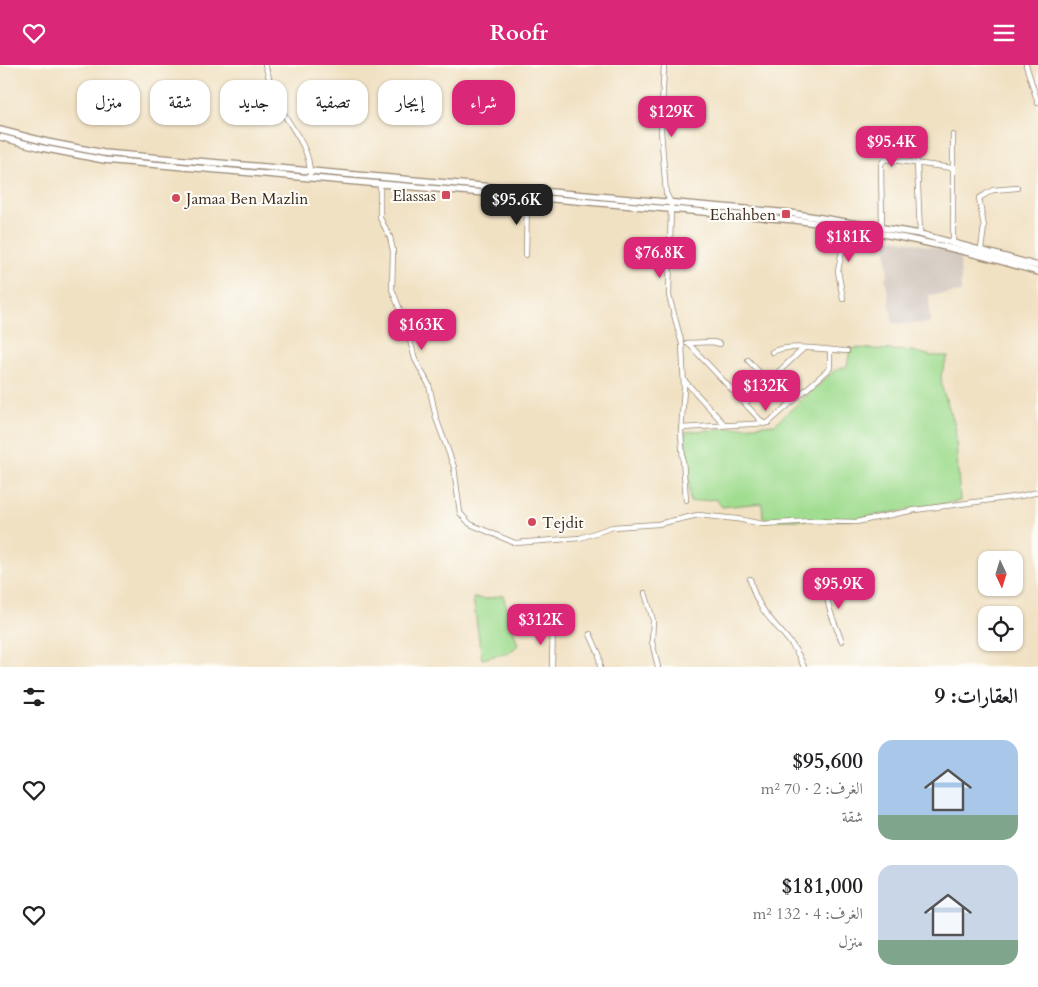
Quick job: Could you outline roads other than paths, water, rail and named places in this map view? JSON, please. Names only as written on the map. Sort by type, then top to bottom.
[{"type":"main road","points":[[0,130],[104,157]]},
{"type":"main road","points":[[0,137],[42,149],[104,157],[497,191],[527,197],[664,208],[671,206],[773,215],[882,227],[920,234],[1038,272]]},
{"type":"main road","points":[[310,175],[380,184],[659,201],[679,209],[773,215]]},
{"type":"main road","points":[[848,224],[981,249],[1038,265]]},
{"type":"street","points":[[265,65],[275,97],[305,150],[310,175]]},
{"type":"street","points":[[664,65],[661,131],[666,193],[671,206],[671,264],[668,296],[682,344],[684,381],[681,427],[686,500]]},
{"type":"street","points":[[1026,65],[1038,103]]},
{"type":"street","points":[[953,135],[954,245]]},
{"type":"street","points":[[882,227],[883,161],[893,158],[952,168]]},
{"type":"street","points":[[917,162],[920,234]]},
{"type":"street","points":[[380,184],[380,218],[390,237],[393,251],[392,289],[406,326],[415,359],[429,385],[436,418],[454,467],[460,513],[470,524],[515,543],[580,538],[613,527],[652,525],[706,515],[763,524],[856,521],[915,510],[1038,492]]},
{"type":"street","points":[[981,249],[984,227],[979,198],[992,190],[1017,188]]},
{"type":"street","points":[[659,201],[666,193]]},
{"type":"street","points":[[526,255],[527,197]]},
{"type":"street","points":[[664,208],[670,217]]},
{"type":"street","points":[[670,217],[679,209]]},
{"type":"street","points":[[843,299],[838,271],[848,224]]},
{"type":"street","points":[[682,344],[712,342],[720,344]]},
{"type":"street","points":[[688,343],[764,424]]},
{"type":"street","points":[[744,403],[804,348]]},
{"type":"street","points":[[772,352],[777,349],[804,348],[847,351]]},
{"type":"street","points":[[681,427],[764,424],[770,421],[830,368],[830,350]]},
{"type":"street","points":[[748,360],[768,383]]},
{"type":"street","points":[[684,381],[726,425]]},
{"type":"street","points":[[750,579],[759,606],[793,645],[804,667]]},
{"type":"street","points":[[826,579],[825,595],[828,608],[842,641]]},
{"type":"street","points":[[645,593],[653,620],[652,642],[658,667]]},
{"type":"street","points":[[552,667],[553,622]]},
{"type":"street","points":[[590,634],[599,654],[600,667]]},
{"type":"place","name":"Elassas","points":[[446,195]]},
{"type":"place","name":"Jamaa Ben Mazlin","points":[[176,198]]},
{"type":"place","name":"Echahben","points":[[786,214]]},
{"type":"place","name":"Tejdit","points":[[532,522]]}]
